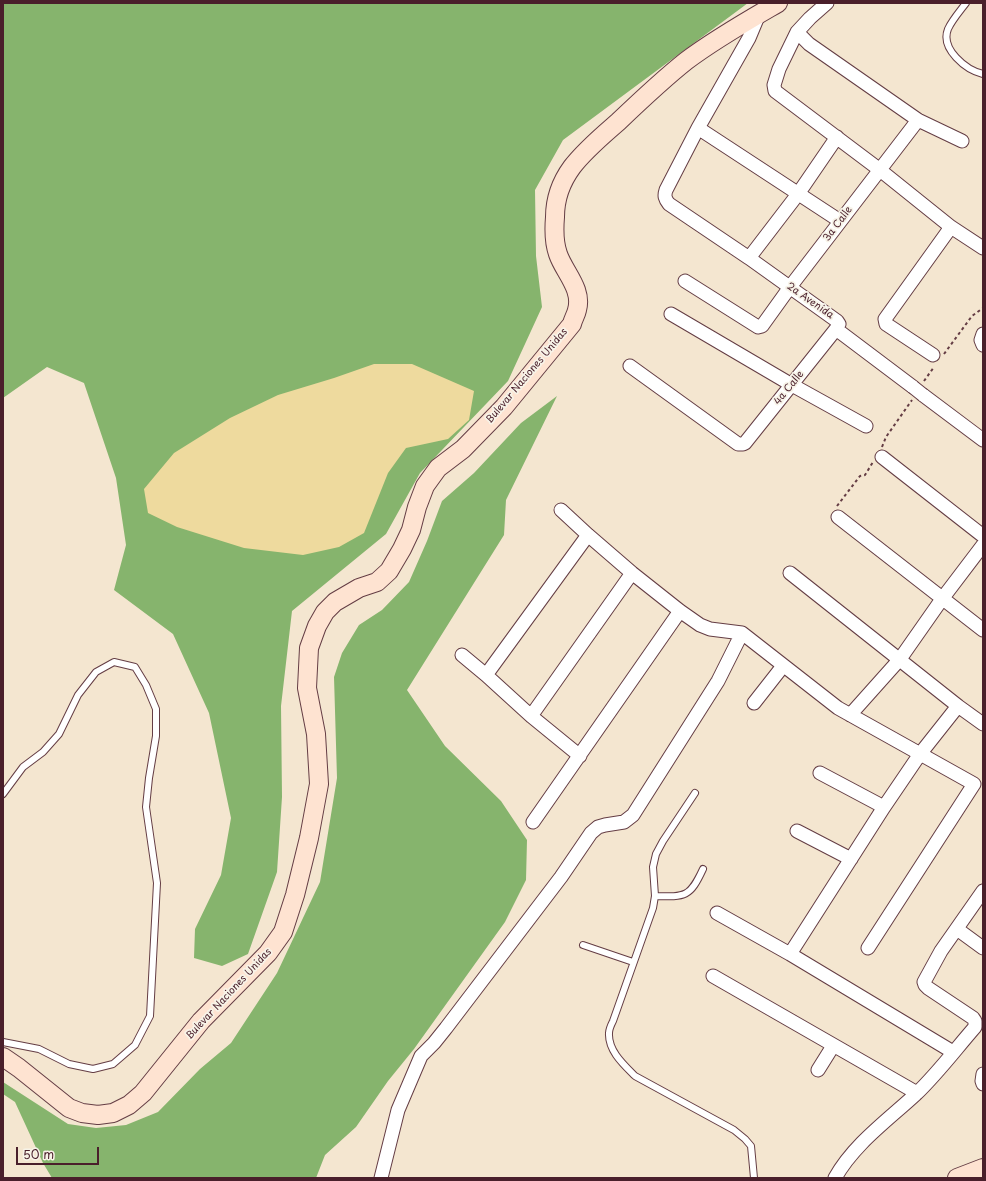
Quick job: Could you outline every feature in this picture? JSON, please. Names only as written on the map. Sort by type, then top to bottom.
[{"type":"main road","name":"Bulevar Naciones Unidas","points":[[3,1057],[69,1108],[82,1113],[98,1115],[113,1113],[129,1105],[143,1092],[202,1021],[268,953],[283,932],[295,896],[309,838],[319,784],[316,734],[307,688],[309,648],[324,612],[335,602],[359,588],[377,582],[389,571],[411,530],[417,507],[425,486],[438,468],[463,449],[504,407],[572,324],[578,309],[577,296],[572,282],[557,252],[555,216],[559,190],[572,167],[638,103],[685,62],[709,44],[778,3]]},
{"type":"main road","points":[[957,1178],[983,1168]]},
{"type":"street","points":[[827,3],[797,32],[774,82],[774,88],[777,93],[880,170],[951,227],[983,248]]},
{"type":"street","points":[[759,14],[749,38],[698,128],[840,221]]},
{"type":"street","points":[[797,32],[809,44],[918,120],[962,140]]},
{"type":"street","name":"3a Calle","points":[[686,281],[759,327],[762,326],[790,287],[918,120]]},
{"type":"street","name":"2a Avenida","points":[[698,128],[666,190],[665,197],[669,204],[749,258],[837,321],[839,324],[836,328],[983,440]]},
{"type":"street","points":[[749,258],[798,194],[837,137]]},
{"type":"street","points":[[938,358],[886,324],[885,319],[951,227]]},
{"type":"street","points":[[672,314],[792,386],[866,426]]},
{"type":"street","name":"4a Calle","points":[[630,366],[740,445],[745,443],[792,386],[836,328]]},
{"type":"street","points":[[983,334],[981,340],[983,345]]},
{"type":"street","points":[[879,456],[983,536]]},
{"type":"street","points":[[561,510],[588,536],[632,573],[700,625],[710,629],[742,634],[838,708],[979,787],[868,948]]},
{"type":"street","points":[[837,513],[942,599],[983,630]]},
{"type":"street","points":[[486,675],[588,536]]},
{"type":"street","points":[[850,715],[900,659],[942,599],[983,545]]},
{"type":"street","points":[[531,716],[632,573]]},
{"type":"street","points":[[790,573],[958,706],[983,724]]},
{"type":"street","points":[[532,822],[580,756],[680,611]]},
{"type":"street","points":[[381,1178],[398,1110],[420,1056],[434,1043],[446,1028],[561,877],[591,834],[598,827],[624,822],[633,815],[714,687],[742,634]]},
{"type":"street","points":[[462,655],[531,716],[580,756]]},
{"type":"street","points":[[754,703],[783,666]]},
{"type":"street","points":[[790,954],[884,806],[920,754],[958,706]]},
{"type":"street","points":[[820,773],[884,806]]},
{"type":"street","points":[[797,831],[851,859]]},
{"type":"street","points":[[835,1178],[854,1152],[878,1127],[917,1093],[975,1027],[975,1021],[973,1018],[928,988],[924,982],[941,951],[983,891]]},
{"type":"street","points":[[717,913],[790,954],[953,1052]]},
{"type":"street","points":[[957,929],[983,948]]},
{"type":"street","points":[[713,976],[917,1093]]},
{"type":"street","points":[[818,1070],[833,1046]]},
{"type":"street","points":[[983,1074],[983,1084]]},
{"type":"lane","points":[[966,3],[948,30],[948,43],[959,61],[973,71],[983,74]]},
{"type":"lane","points":[[3,794],[23,766],[43,752],[59,734],[78,695],[96,672],[114,662],[135,667],[146,685],[156,708],[156,736],[146,808],[157,883],[150,1016],[135,1045],[113,1064],[93,1069],[69,1064],[39,1049],[3,1042]]},
{"type":"lane","points":[[695,793],[656,854],[653,867],[655,896],[653,908],[609,1033],[610,1045],[624,1066],[635,1076],[734,1130],[745,1139],[751,1146],[754,1178]]},
{"type":"lane","points":[[655,896],[681,896],[689,892],[698,881],[703,869]]},
{"type":"lane","points":[[583,945],[633,962]]},
{"type":"path","points":[[837,513],[860,476],[865,475],[879,456],[886,437],[918,391],[938,358],[972,316],[983,308]]},
{"type":"green space","points":[[3,3],[748,3],[563,140],[535,190],[536,256],[542,307],[508,381],[420,473],[386,534],[292,611],[281,706],[282,797],[277,872],[248,954],[222,966],[194,958],[195,929],[221,875],[231,818],[209,713],[173,634],[114,590],[126,545],[116,478],[84,383],[47,367],[3,398]]},
{"type":"green space","points":[[557,396],[506,500],[504,535],[407,690],[445,746],[501,801],[527,840],[526,880],[505,922],[356,1127],[325,1155],[316,1178],[52,1178],[43,1163],[15,1102],[3,1094],[3,1082],[68,1124],[96,1128],[126,1125],[158,1112],[200,1069],[231,1043],[277,973],[320,882],[337,778],[334,677],[342,653],[359,625],[382,610],[409,582],[427,541],[442,501],[474,473],[521,423]]},
{"type":"sand","points":[[374,364],[412,364],[474,391],[469,420],[448,439],[406,448],[388,473],[364,533],[339,547],[303,555],[244,548],[177,527],[148,513],[144,489],[174,453],[230,418],[278,395]]}]
